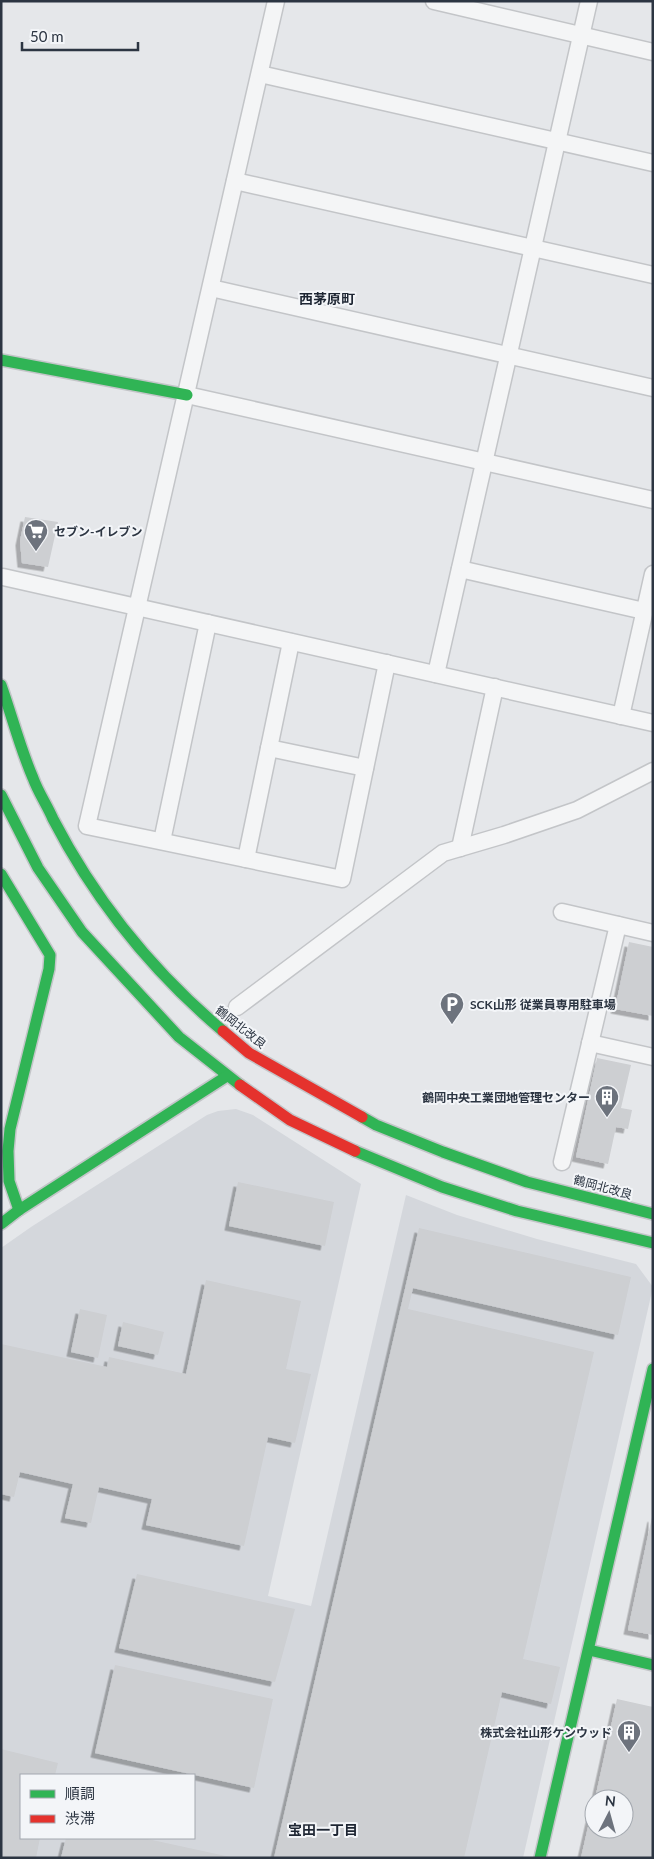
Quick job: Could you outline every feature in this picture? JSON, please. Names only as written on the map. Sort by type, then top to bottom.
[{"type":"main road","points":[[1,360],[187,395]]},
{"type":"main road","name":"鶴岡北改良","points":[[1,685],[33,779],[70,851],[107,908],[157,968],[203,1014],[249,1053],[376,1125],[443,1152],[527,1182],[653,1214]]},
{"type":"main road","points":[[1,795],[38,868],[82,932],[179,1037],[227,1076],[290,1120],[370,1158],[442,1187],[517,1211],[653,1243]]},
{"type":"main road","points":[[1,874],[50,955],[49,969],[10,1129],[8,1151],[10,1181],[19,1210]]},
{"type":"main road","points":[[1,1224],[19,1210],[227,1076]]},
{"type":"main road","points":[[540,1858],[590,1650],[653,1369]]},
{"type":"main road","points":[[590,1650],[653,1665]]},
{"type":"street","points":[[276,1],[87,826],[342,879],[387,663]]},
{"type":"street","points":[[434,1],[653,52]]},
{"type":"street","points":[[436,674],[589,1]]},
{"type":"street","points":[[260,74],[653,163]]},
{"type":"street","points":[[236,181],[653,275]]},
{"type":"street","points":[[211,288],[653,388]]},
{"type":"street","points":[[187,395],[653,500]]},
{"type":"street","points":[[460,569],[644,611]]},
{"type":"street","points":[[621,716],[653,574]]},
{"type":"street","points":[[3,577],[653,723]]},
{"type":"street","points":[[162,842],[208,623]]},
{"type":"street","points":[[246,859],[291,642]]},
{"type":"street","points":[[460,848],[495,687]]},
{"type":"street","points":[[269,748],[365,768]]},
{"type":"street","points":[[237,1007],[443,853],[577,810],[653,771]]},
{"type":"street","points":[[562,912],[653,933]]},
{"type":"street","points":[[562,1162],[618,925]]},
{"type":"street","points":[[590,1043],[653,1057]]},
{"type":"street","points":[[1,1113],[10,1129]]},
{"type":"shaded area","points":[[236,1109],[253,1115],[361,1184],[268,1596],[311,1606],[406,1195],[457,1215],[537,1239],[636,1264],[653,1287],[523,1858],[1,1858],[1,1248],[207,1115],[218,1111]]},
{"type":"building","name":"セブン-イレブン","points":[[25,517],[58,522],[48,567],[22,563],[20,541]]},
{"type":"building","points":[[629,942],[653,947],[653,1016],[615,1009]]},
{"type":"building","name":"鶴岡中央工業団地管理センター","points":[[597,1058],[631,1065],[621,1108],[632,1110],[628,1129],[616,1127],[608,1164],[576,1157]]},
{"type":"building","points":[[238,1182],[334,1202],[325,1246],[229,1226]]},
{"type":"building","points":[[419,1228],[631,1277],[618,1335],[413,1288],[408,1309],[594,1352],[523,1659],[560,1667],[551,1704],[502,1692],[464,1858],[274,1858]]},
{"type":"building","points":[[206,1280],[301,1301],[286,1369],[311,1374],[295,1443],[268,1437],[244,1546],[146,1525],[152,1499],[99,1487],[91,1523],[65,1518],[73,1484],[20,1472],[14,1497],[1,1494],[1,1344],[107,1367],[109,1357],[186,1374]]},
{"type":"building","points":[[80,1309],[107,1315],[98,1358],[71,1352]]},
{"type":"building","points":[[123,1322],[164,1332],[158,1355],[118,1346]]},
{"type":"building","points":[[653,1518],[653,1635],[628,1630]]},
{"type":"building","points":[[137,1574],[295,1609],[275,1682],[119,1648]]},
{"type":"building","points":[[115,1665],[273,1699],[254,1788],[95,1753]]},
{"type":"building","name":"株式会社山形ケンウッド","points":[[617,1699],[653,1707],[653,1858],[581,1858],[585,1839],[634,1839],[634,1789],[597,1789]]},
{"type":"building","points":[[1,1749],[58,1763],[55,1774],[20,1774],[20,1839],[40,1839],[36,1858],[1,1858]]},
{"type":"building","points":[[66,1839],[148,1839],[235,1858],[61,1858]]},
{"type":"traffic: fast","points":[[1,360],[187,395]]},
{"type":"traffic: fast","points":[[1,685],[35,783],[69,849],[87,878],[150,959],[197,1008],[223,1031]]},
{"type":"traffic: fast","points":[[1,795],[38,868],[82,932],[179,1037],[240,1085]]},
{"type":"traffic: fast","points":[[1,874],[50,955],[49,969],[10,1129],[8,1151],[9,1181],[19,1210]]},
{"type":"traffic: fast","points":[[1,1224],[19,1210],[227,1076]]},
{"type":"traffic: fast","points":[[362,1117],[376,1125],[443,1152],[527,1182],[653,1214]]},
{"type":"traffic: fast","points":[[355,1151],[442,1187],[517,1211],[653,1243]]},
{"type":"traffic: fast","points":[[540,1858],[653,1369]]},
{"type":"traffic: fast","points":[[589,1650],[653,1665]]},
{"type":"traffic: jam","points":[[223,1031],[249,1053],[362,1117]]},
{"type":"traffic: jam","points":[[240,1085],[290,1120],[355,1151]]},
{"type":"place","name":"セブン-イレブン","points":[[36,552]]},
{"type":"place","name":"SCK山形 従業員専用駐車場","points":[[452,1025]]},
{"type":"place","name":"鶴岡中央工業団地管理センター","points":[[607,1118]]},
{"type":"place","name":"株式会社山形ケンウッド","points":[[629,1753]]},
{"type":"district","name":"西茅原町","points":[[327,298]]},
{"type":"district","name":"宝田一丁目","points":[[323,1829]]}]
